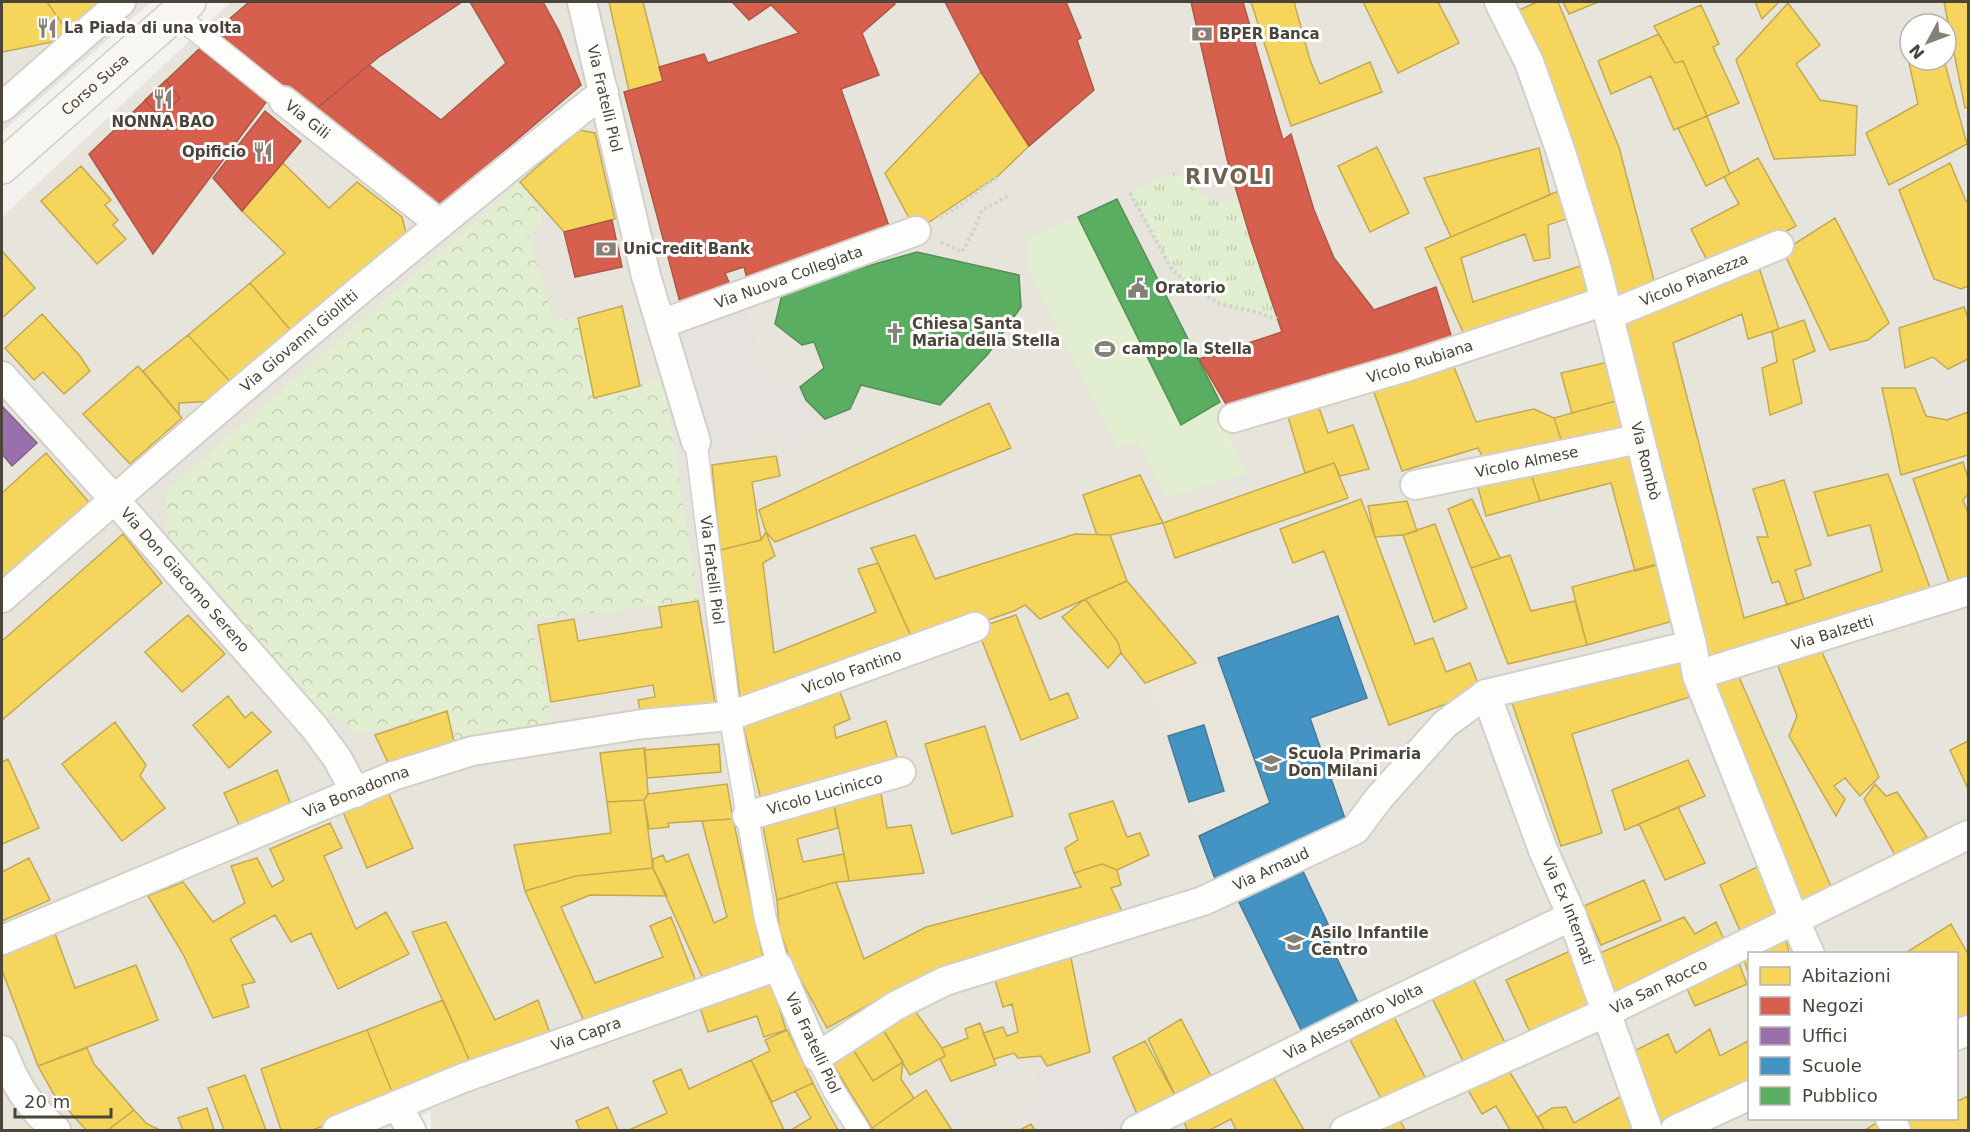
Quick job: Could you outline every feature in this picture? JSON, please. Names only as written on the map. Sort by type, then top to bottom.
[{"type":"main road","name":"Corso Susa","points":[[2,167],[182,8]]},
{"type":"street","points":[[2,107],[121,2]]},
{"type":"street","name":"Via Fratelli Piol","points":[[582,2],[646,276],[696,441],[730,716],[765,917],[778,966],[817,1057],[834,1091],[859,1131]]},
{"type":"street","name":"Via Rombò","points":[[1499,2],[1529,62],[1560,149],[1607,308],[1692,645],[1697,675],[1809,952]]},
{"type":"street","name":"Via Gili","points":[[182,8],[284,101],[440,224]]},
{"type":"street","name":"Via Giovanni Giolitti","points":[[2,598],[114,499],[440,224],[604,92]]},
{"type":"street","name":"Via Nuova Collegiata","points":[[661,324],[916,231]]},
{"type":"street","name":"Vicolo Pianezza","points":[[1607,308],[1779,245]]},
{"type":"street","name":"Vicolo Rubiana","points":[[1233,418],[1607,308]]},
{"type":"street","name":"Via Don Giacomo Sereno","points":[[2,376],[114,499],[314,727],[337,758],[356,793]]},
{"type":"street","name":"Vicolo Almese","points":[[1416,485],[1639,439]]},
{"type":"street","name":"Via Balzetti","points":[[1697,675],[1968,591]]},
{"type":"street","name":"Vicolo Fantino","points":[[730,716],[975,627]]},
{"type":"street","name":"Via Arnaud","points":[[817,1057],[897,1005],[945,981],[1203,901],[1355,830],[1379,798],[1445,724],[1486,694],[1692,645]]},
{"type":"street","name":"Via Ex Internati","points":[[1486,694],[1543,850],[1572,916],[1648,1131]]},
{"type":"street","name":"Via Bonadonna","points":[[2,940],[393,776],[472,751],[643,724],[730,716]]},
{"type":"street","name":"Vicolo Lucinicco","points":[[747,816],[901,772]]},
{"type":"street","name":"Via San Rocco","points":[[1345,1131],[1607,1012],[1968,835]]},
{"type":"street","name":"Via Alessandro Volta","points":[[1137,1131],[1376,1010],[1572,916]]},
{"type":"street","name":"Via Capra","points":[[337,1131],[463,1078],[778,966]]},
{"type":"street","points":[[2,1050],[25,1098],[47,1128]]},
{"type":"street","points":[[1676,1131],[1748,1095]]},
{"type":"street","points":[[397,1106],[411,1131]]},
{"type":"path","points":[[916,231],[962,204],[999,175]]},
{"type":"path","points":[[1130,193],[1172,270],[1220,304],[1277,319]]},
{"type":"path","points":[[916,231],[962,252],[982,210],[1008,196]]},
{"type":"shaded area","points":[[2,2],[151,2],[2,132]]},
{"type":"shaded area","points":[[231,2],[1968,2],[1968,1130],[431,1130],[431,1112],[383,1130],[2,1130],[2,217]]},
{"type":"shaded area","points":[[740,296],[768,384],[783,382],[800,387],[806,400],[825,419],[850,409],[853,418],[785,447],[779,430],[715,460],[672,321]]},
{"type":"shaded area","name":"Scuola Primaria Don Milani","points":[[1338,616],[1367,698],[1310,718],[1349,830],[1220,892],[1189,802],[1224,790],[1204,725],[1168,736],[1145,683],[1196,663],[1218,658]]},
{"type":"shaded area","points":[[1108,1048],[1138,1116],[1108,1130],[1037,1130],[1021,1106],[1046,1092],[1036,1071]]},
{"type":"green space","points":[[1174,172],[1200,193],[1221,203],[1239,199],[1277,319],[1220,304],[1172,270],[1130,193]]},
{"type":"green space","points":[[520,182],[544,221],[528,235],[553,319],[578,318],[594,397],[663,378],[698,601],[530,620],[554,731],[460,752],[447,711],[360,735],[332,713],[314,727],[169,561],[165,492]]},
{"type":"green space","name":"campo la Stella","points":[[1078,217],[1180,424],[1214,406],[1247,474],[1166,497],[1137,441],[1118,449],[1029,274],[1028,238]]},
{"type":"building: Abitazioni","points":[[2,2],[47,2],[72,38],[2,52]]},
{"type":"building: Abitazioni","points":[[47,2],[111,2],[72,38]]},
{"type":"building: Abitazioni","points":[[609,2],[643,2],[663,81],[629,91]]},
{"type":"building: Abitazioni","points":[[1251,2],[1294,2],[1310,60],[1320,84],[1370,62],[1382,92],[1291,126]]},
{"type":"building: Abitazioni","points":[[1363,2],[1438,2],[1459,43],[1398,73]]},
{"type":"building: Abitazioni","points":[[1537,2],[1558,2],[1619,147],[1657,292],[1613,304],[1517,11]]},
{"type":"building: Abitazioni","points":[[1563,2],[1598,2],[1569,14]]},
{"type":"building: Abitazioni","points":[[1755,2],[1779,2],[1762,19]]},
{"type":"building: Abitazioni","points":[[1944,2],[1968,2],[1968,107],[1965,108],[1958,72],[1958,12],[1946,12]]},
{"type":"building: Abitazioni","points":[[1788,3],[1820,45],[1796,64],[1820,100],[1857,106],[1855,155],[1774,159],[1736,60]]},
{"type":"building: Abitazioni","points":[[1701,5],[1719,44],[1713,47],[1739,103],[1707,116],[1683,61],[1675,63],[1654,26]]},
{"type":"building: Abitazioni","points":[[1659,34],[1675,63],[1683,61],[1707,116],[1674,130],[1651,76],[1611,94],[1598,61]]},
{"type":"building: Abitazioni","points":[[981,72],[1029,146],[999,175],[916,231],[885,173]]},
{"type":"building: Abitazioni","points":[[1911,72],[1947,72],[1967,144],[1889,185],[1866,133],[1918,104]]},
{"type":"building: Abitazioni","points":[[1707,116],[1730,174],[1706,186],[1678,128]]},
{"type":"building: Abitazioni","points":[[579,130],[595,133],[615,219],[564,232],[520,182]]},
{"type":"building: Abitazioni","points":[[1377,147],[1409,213],[1370,232],[1338,166]]},
{"type":"building: Abitazioni","points":[[1539,148],[1550,195],[1451,237],[1424,178]]},
{"type":"building: Abitazioni","points":[[1758,158],[1796,226],[1713,272],[1691,229],[1739,204],[1724,177]]},
{"type":"building: Abitazioni","points":[[283,163],[329,208],[357,182],[402,217],[407,237],[293,333],[250,283],[285,253],[242,211]]},
{"type":"building: Abitazioni","points":[[1950,163],[1966,201],[1968,200],[1968,286],[1961,289],[1934,279],[1899,190]]},
{"type":"building: Abitazioni","points":[[81,166],[111,200],[105,205],[118,220],[113,225],[126,239],[97,264],[41,201]]},
{"type":"building: Abitazioni","points":[[1570,186],[1578,215],[1548,225],[1550,258],[1534,261],[1525,234],[1461,258],[1473,302],[1592,262],[1604,300],[1468,343],[1425,248]]},
{"type":"building: Abitazioni","points":[[1835,218],[1889,323],[1868,340],[1830,350],[1783,251]]},
{"type":"building: Abitazioni","points":[[2,251],[35,288],[2,318]]},
{"type":"building: Abitazioni","points":[[1757,261],[1779,329],[1748,339],[1742,314],[1673,343],[1744,618],[1882,571],[1870,525],[1828,536],[1814,492],[1888,474],[1932,593],[1707,664],[1616,320]]},
{"type":"building: Abitazioni","points":[[250,283],[293,333],[234,386],[188,335]]},
{"type":"building: Abitazioni","points":[[622,306],[640,386],[594,398],[578,318]]},
{"type":"building: Abitazioni","points":[[1964,307],[1968,318],[1968,359],[1948,369],[1933,357],[1905,368],[1899,328]]},
{"type":"building: Abitazioni","points":[[42,314],[80,356],[90,371],[64,394],[43,372],[34,380],[5,348]]},
{"type":"building: Abitazioni","points":[[1804,320],[1815,351],[1793,360],[1802,403],[1770,415],[1762,368],[1777,362],[1772,331]]},
{"type":"building: Abitazioni","points":[[188,335],[234,386],[219,401],[179,403],[179,414],[143,371]]},
{"type":"building: Abitazioni","points":[[1450,357],[1476,422],[1534,409],[1554,418],[1563,445],[1484,460],[1478,448],[1402,471],[1370,381]]},
{"type":"building: Abitazioni","points":[[1613,361],[1623,399],[1572,413],[1561,373]]},
{"type":"building: Abitazioni","points":[[138,366],[182,418],[130,464],[83,414]]},
{"type":"building: Abitazioni","points":[[1882,388],[1915,388],[1926,416],[1947,420],[1968,412],[1968,455],[1901,475]]},
{"type":"building: Abitazioni","points":[[1623,399],[1628,421],[1620,430],[1563,445],[1554,418]]},
{"type":"building: Abitazioni","points":[[1317,402],[1328,433],[1353,425],[1369,469],[1340,476],[1334,463],[1305,473],[1286,410]]},
{"type":"building: Abitazioni","points":[[989,403],[1011,448],[775,542],[766,532],[759,510]]},
{"type":"building: Abitazioni","points":[[1635,448],[1664,563],[1635,571],[1611,483],[1540,501],[1531,474]]},
{"type":"building: Abitazioni","points":[[46,453],[94,508],[2,589],[2,493]]},
{"type":"building: Abitazioni","points":[[776,456],[780,476],[752,482],[761,540],[720,550],[712,465]]},
{"type":"building: Abitazioni","points":[[1963,462],[1968,478],[1968,494],[1963,500],[1968,513],[1968,577],[1950,584],[1913,479]]},
{"type":"building: Abitazioni","points":[[1334,463],[1348,498],[1175,558],[1163,523]]},
{"type":"building: Abitazioni","points":[[1531,474],[1540,501],[1486,516],[1477,484]]},
{"type":"building: Abitazioni","points":[[1140,475],[1163,523],[1110,535],[1097,535],[1083,495]]},
{"type":"building: Abitazioni","points":[[1784,480],[1811,565],[1795,570],[1804,599],[1787,605],[1779,581],[1772,583],[1757,537],[1768,537],[1753,489]]},
{"type":"building: Abitazioni","points":[[1361,499],[1415,644],[1433,638],[1446,672],[1470,663],[1481,691],[1389,725],[1324,551],[1293,563],[1280,529]]},
{"type":"building: Abitazioni","points":[[1472,499],[1500,558],[1471,568],[1448,509]]},
{"type":"building: Abitazioni","points":[[1407,501],[1417,531],[1403,535],[1375,537],[1368,506]]},
{"type":"building: Abitazioni","points":[[1435,524],[1467,608],[1434,622],[1403,535]]},
{"type":"building: Abitazioni","points":[[766,532],[775,556],[763,563],[774,653],[876,612],[858,569],[878,563],[915,645],[764,698],[740,697],[720,550],[761,540]]},
{"type":"building: Abitazioni","points":[[123,534],[162,583],[2,720],[2,641]]},
{"type":"building: Abitazioni","points":[[1075,534],[1110,535],[1127,581],[1040,619],[1025,605],[1014,611],[915,645],[871,548],[915,535],[935,579]]},
{"type":"building: Abitazioni","points":[[1510,555],[1531,611],[1575,601],[1587,645],[1508,664],[1471,568]]},
{"type":"building: Abitazioni","points":[[1657,564],[1673,621],[1587,645],[1572,587]]},
{"type":"building: Abitazioni","points":[[1127,581],[1196,663],[1145,683],[1121,653],[1118,642],[1085,599]]},
{"type":"building: Abitazioni","points":[[1085,599],[1118,642],[1121,653],[1108,668],[1062,617]]},
{"type":"building: Abitazioni","points":[[698,601],[716,708],[642,720],[638,700],[655,697],[653,685],[551,702],[538,625],[574,619],[578,641],[662,627],[659,607]]},
{"type":"building: Abitazioni","points":[[188,615],[225,654],[182,692],[145,652]]},
{"type":"building: Abitazioni","points":[[1016,615],[1050,700],[1068,693],[1078,718],[1021,740],[977,628]]},
{"type":"building: Abitazioni","points":[[1821,650],[1879,777],[1860,796],[1845,778],[1834,786],[1845,799],[1836,816],[1789,736],[1797,716],[1778,666]]},
{"type":"building: Abitazioni","points":[[1683,656],[1693,696],[1572,734],[1602,833],[1561,846],[1510,697]]},
{"type":"building: Abitazioni","points":[[1739,677],[1833,891],[1800,904],[1709,687]]},
{"type":"building: Abitazioni","points":[[838,686],[850,719],[834,726],[836,738],[886,721],[900,767],[763,808],[742,721]]},
{"type":"building: Abitazioni","points":[[228,696],[245,718],[252,712],[271,732],[229,768],[193,725]]},
{"type":"building: Abitazioni","points":[[447,711],[456,750],[392,771],[375,735]]},
{"type":"building: Abitazioni","points":[[115,722],[146,765],[140,776],[165,808],[122,841],[62,764]]},
{"type":"building: Abitazioni","points":[[985,726],[1013,816],[952,834],[925,744]]},
{"type":"building: Abitazioni","points":[[1968,741],[1968,789],[1950,750]]},
{"type":"building: Abitazioni","points":[[719,744],[721,772],[647,778],[644,750]]},
{"type":"building: Abitazioni","points":[[645,748],[648,794],[644,800],[607,802],[600,753]]},
{"type":"building: Abitazioni","points":[[8,759],[39,828],[2,844],[2,762]]},
{"type":"building: Abitazioni","points":[[1688,760],[1705,796],[1625,830],[1612,790]]},
{"type":"building: Abitazioni","points":[[277,770],[296,817],[245,837],[224,793]]},
{"type":"building: Abitazioni","points":[[727,784],[733,819],[668,823],[669,827],[649,829],[644,800],[648,794]]},
{"type":"building: Abitazioni","points":[[1875,784],[1886,796],[1897,792],[1927,837],[1896,857],[1864,799]]},
{"type":"building: Abitazioni","points":[[880,788],[887,828],[911,825],[924,873],[849,881],[833,799]]},
{"type":"building: Abitazioni","points":[[388,792],[413,848],[367,868],[343,812]]},
{"type":"building: Abitazioni","points":[[833,799],[838,828],[797,839],[803,862],[844,854],[849,881],[836,882],[777,900],[761,815]]},
{"type":"building: Abitazioni","points":[[644,800],[653,868],[576,876],[525,891],[514,845],[611,833],[607,802]]},
{"type":"building: Abitazioni","points":[[1113,801],[1127,837],[1140,833],[1149,855],[1117,870],[1102,864],[1074,873],[1065,848],[1078,840],[1069,814]]},
{"type":"building: Abitazioni","points":[[1678,807],[1705,863],[1665,880],[1639,824]]},
{"type":"building: Abitazioni","points":[[733,819],[765,966],[705,983],[653,868],[653,859],[663,855],[666,862],[688,854],[714,923],[727,917],[702,821]]},
{"type":"building: Abitazioni","points":[[330,823],[342,848],[324,856],[356,929],[386,912],[409,954],[338,989],[311,933],[291,942],[275,915],[230,939],[255,982],[242,985],[249,1007],[213,1018],[183,954],[148,896],[183,882],[213,922],[245,903],[231,866],[257,858],[272,887],[284,880],[270,849]]},
{"type":"building: Abitazioni","points":[[29,858],[50,900],[2,921],[2,872]]},
{"type":"building: Abitazioni","points":[[1102,864],[1117,870],[1121,885],[1111,888],[1124,915],[903,986],[827,1028],[791,962],[779,928],[777,900],[836,882],[864,959],[926,927],[1081,887],[1074,873]]},
{"type":"building: Abitazioni","points":[[1763,864],[1781,914],[1741,933],[1720,885]]},
{"type":"building: Abitazioni","points":[[653,868],[667,896],[590,895],[561,907],[595,983],[663,957],[650,926],[671,917],[697,984],[584,1021],[525,891],[576,876]]},
{"type":"building: Abitazioni","points":[[1644,880],[1661,920],[1601,945],[1584,906]]},
{"type":"building: Abitazioni","points":[[1684,917],[1695,934],[1716,922],[1728,948],[1618,1003],[1600,953]]},
{"type":"building: Abitazioni","points":[[446,922],[495,1020],[538,1000],[551,1036],[471,1064],[412,932]]},
{"type":"building: Abitazioni","points":[[1951,924],[1968,954],[1968,1022],[1958,1027],[1958,952],[1907,952]]},
{"type":"building: Abitazioni","points":[[53,928],[75,988],[136,965],[158,1020],[38,1066],[2,970],[2,948]]},
{"type":"building: Abitazioni","points":[[1785,930],[1789,952],[1748,952],[1748,972],[1740,950]]},
{"type":"building: Abitazioni","points":[[1570,951],[1598,1012],[1534,1041],[1506,980]]},
{"type":"building: Abitazioni","points":[[1070,953],[1090,1052],[1047,1066],[1041,1056],[1018,1058],[1014,1053],[994,1059],[983,1033],[1003,1027],[1007,1036],[1018,1032],[1012,1004],[1003,1007],[993,973]]},
{"type":"building: Abitazioni","points":[[1735,953],[1747,984],[1695,1006],[1682,978]]},
{"type":"building: Abitazioni","points":[[1471,974],[1508,1049],[1467,1069],[1430,994]]},
{"type":"building: Abitazioni","points":[[770,978],[786,1030],[764,1037],[757,1016],[708,1032],[698,1001]]},
{"type":"building: Abitazioni","points":[[443,1000],[471,1064],[394,1097],[367,1030]]},
{"type":"building: Abitazioni","points":[[912,1007],[942,1048],[945,1056],[910,1075],[881,1026]]},
{"type":"building: Abitazioni","points":[[1394,1017],[1427,1081],[1386,1108],[1350,1040]]},
{"type":"building: Abitazioni","points":[[1181,1019],[1214,1082],[1178,1101],[1148,1039]]},
{"type":"building: Abitazioni","points":[[980,1023],[996,1065],[951,1081],[940,1059],[945,1056],[942,1048],[968,1038],[965,1029]]},
{"type":"building: Abitazioni","points":[[881,1026],[903,1062],[873,1081],[851,1046]]},
{"type":"building: Abitazioni","points":[[1710,1029],[1720,1056],[1748,1041],[1748,1091],[1663,1128],[1634,1051],[1668,1034],[1676,1053]]},
{"type":"building: Abitazioni","points":[[367,1030],[394,1097],[313,1130],[281,1130],[261,1069]]},
{"type":"building: Abitazioni","points":[[787,1030],[813,1083],[772,1102],[751,1060],[770,1051],[765,1040]]},
{"type":"building: Abitazioni","points":[[1145,1041],[1178,1101],[1140,1121],[1113,1057]]},
{"type":"building: Abitazioni","points":[[851,1046],[873,1081],[903,1062],[901,1079],[914,1098],[872,1128],[829,1058]]},
{"type":"building: Abitazioni","points":[[87,1048],[94,1064],[134,1110],[108,1130],[86,1130],[53,1093],[38,1066]]},
{"type":"building: Abitazioni","points":[[751,1060],[784,1130],[629,1130],[667,1113],[653,1081],[681,1069],[689,1089]]},
{"type":"building: Abitazioni","points":[[1503,1061],[1545,1130],[1510,1130],[1496,1106],[1482,1114],[1465,1085]]},
{"type":"building: Abitazioni","points":[[1270,1072],[1304,1130],[1236,1130],[1231,1119],[1210,1130],[1187,1130],[1183,1118]]},
{"type":"building: Abitazioni","points":[[245,1075],[266,1130],[224,1130],[208,1088]]},
{"type":"building: Abitazioni","points":[[813,1083],[838,1130],[791,1130],[811,1118],[795,1091]]},
{"type":"building: Abitazioni","points":[[926,1090],[952,1130],[874,1130],[872,1128]]},
{"type":"building: Abitazioni","points":[[1627,1093],[1637,1130],[1545,1130],[1538,1117],[1552,1108],[1566,1107],[1574,1123]]},
{"type":"building: Abitazioni","points":[[1968,1096],[1968,1130],[1906,1130],[1901,1120],[1958,1120],[1958,1101]]},
{"type":"building: Abitazioni","points":[[608,1107],[618,1130],[580,1130],[576,1121]]},
{"type":"building: Abitazioni","points":[[207,1108],[214,1130],[183,1130],[178,1118]]},
{"type":"building: Abitazioni","points":[[134,1110],[147,1124],[160,1130],[108,1130]]},
{"type":"building: Abitazioni","points":[[1396,1113],[1405,1130],[1359,1130]]},
{"type":"building: Abitazioni","points":[[1876,1123],[1880,1130],[1865,1130]]},
{"type":"building: Abitazioni","points":[[1031,1124],[1035,1130],[1020,1130]]},
{"type":"building: Negozi","points":[[249,2],[462,2],[380,56],[311,113],[223,44],[220,27]]},
{"type":"building: Negozi","points":[[470,2],[543,2],[559,31],[581,85],[439,206],[317,108],[369,65],[441,120],[506,63]]},
{"type":"building: Negozi","points":[[732,2],[894,2],[895,4],[862,33],[879,75],[841,89],[890,229],[747,278],[744,267],[725,273],[732,289],[681,306],[624,92],[663,81],[659,67],[704,54],[708,63],[799,33],[771,5],[749,20]]},
{"type":"building: Negozi","points":[[945,2],[1066,2],[1081,38],[1077,40],[1094,90],[1029,146],[981,72]]},
{"type":"building: Negozi","points":[[1191,2],[1243,2],[1283,140],[1291,134],[1314,210],[1334,258],[1374,310],[1436,287],[1455,348],[1232,414],[1199,359],[1282,332],[1227,159]]},
{"type":"building: Negozi","points":[[199,49],[267,101],[153,254],[89,154]]},
{"type":"building: Negozi","name":"NONNA BAO","points":[[166,80],[180,98],[161,118],[145,100]]},
{"type":"building: Negozi","name":"Opificio","points":[[265,111],[301,141],[242,211],[213,178]]},
{"type":"building: Negozi","points":[[612,220],[622,267],[575,277],[564,232]]},
{"type":"building: Uffici","points":[[2,406],[37,443],[12,466],[2,454]]},
{"type":"building: Scuole","name":"Scuola Primaria Don Milani","points":[[1338,616],[1367,698],[1310,718],[1349,830],[1220,892],[1199,836],[1270,803],[1218,658]]},
{"type":"building: Scuole","points":[[1204,725],[1224,791],[1189,802],[1168,736]]},
{"type":"building: Scuole","name":"Asilo Infantile Centro","points":[[1300,865],[1328,924],[1322,927],[1363,1013],[1306,1040],[1236,896]]},
{"type":"building: Pubblico","name":"Oratorio","points":[[1117,199],[1220,402],[1181,425],[1078,217]]},
{"type":"building: Pubblico","name":"Chiesa Santa Maria della Stella","points":[[917,252],[1019,275],[1021,307],[988,354],[940,405],[861,385],[850,409],[825,419],[806,400],[800,387],[824,368],[814,342],[802,345],[775,324],[783,290]]},
{"type":"place","name":"La Piada di una volta","points":[[47,28]]},
{"type":"place","name":"BPER Banca","points":[[1202,34]]},
{"type":"place","name":"NONNA BAO","points":[[163,99]]},
{"type":"place","name":"Opificio","points":[[263,152]]},
{"type":"place","name":"UniCredit Bank","points":[[606,249]]},
{"type":"place","name":"Oratorio","points":[[1138,288]]},
{"type":"place","name":"Chiesa Santa Maria della Stella","points":[[895,333]]},
{"type":"place","name":"campo la Stella","points":[[1105,349]]},
{"type":"place","name":"Scuola Primaria Don Milani","points":[[1271,763]]},
{"type":"place","name":"Asilo Infantile Centro","points":[[1294,942]]},
{"type":"district","name":"RIVOLI","points":[[1229,177]]}]
